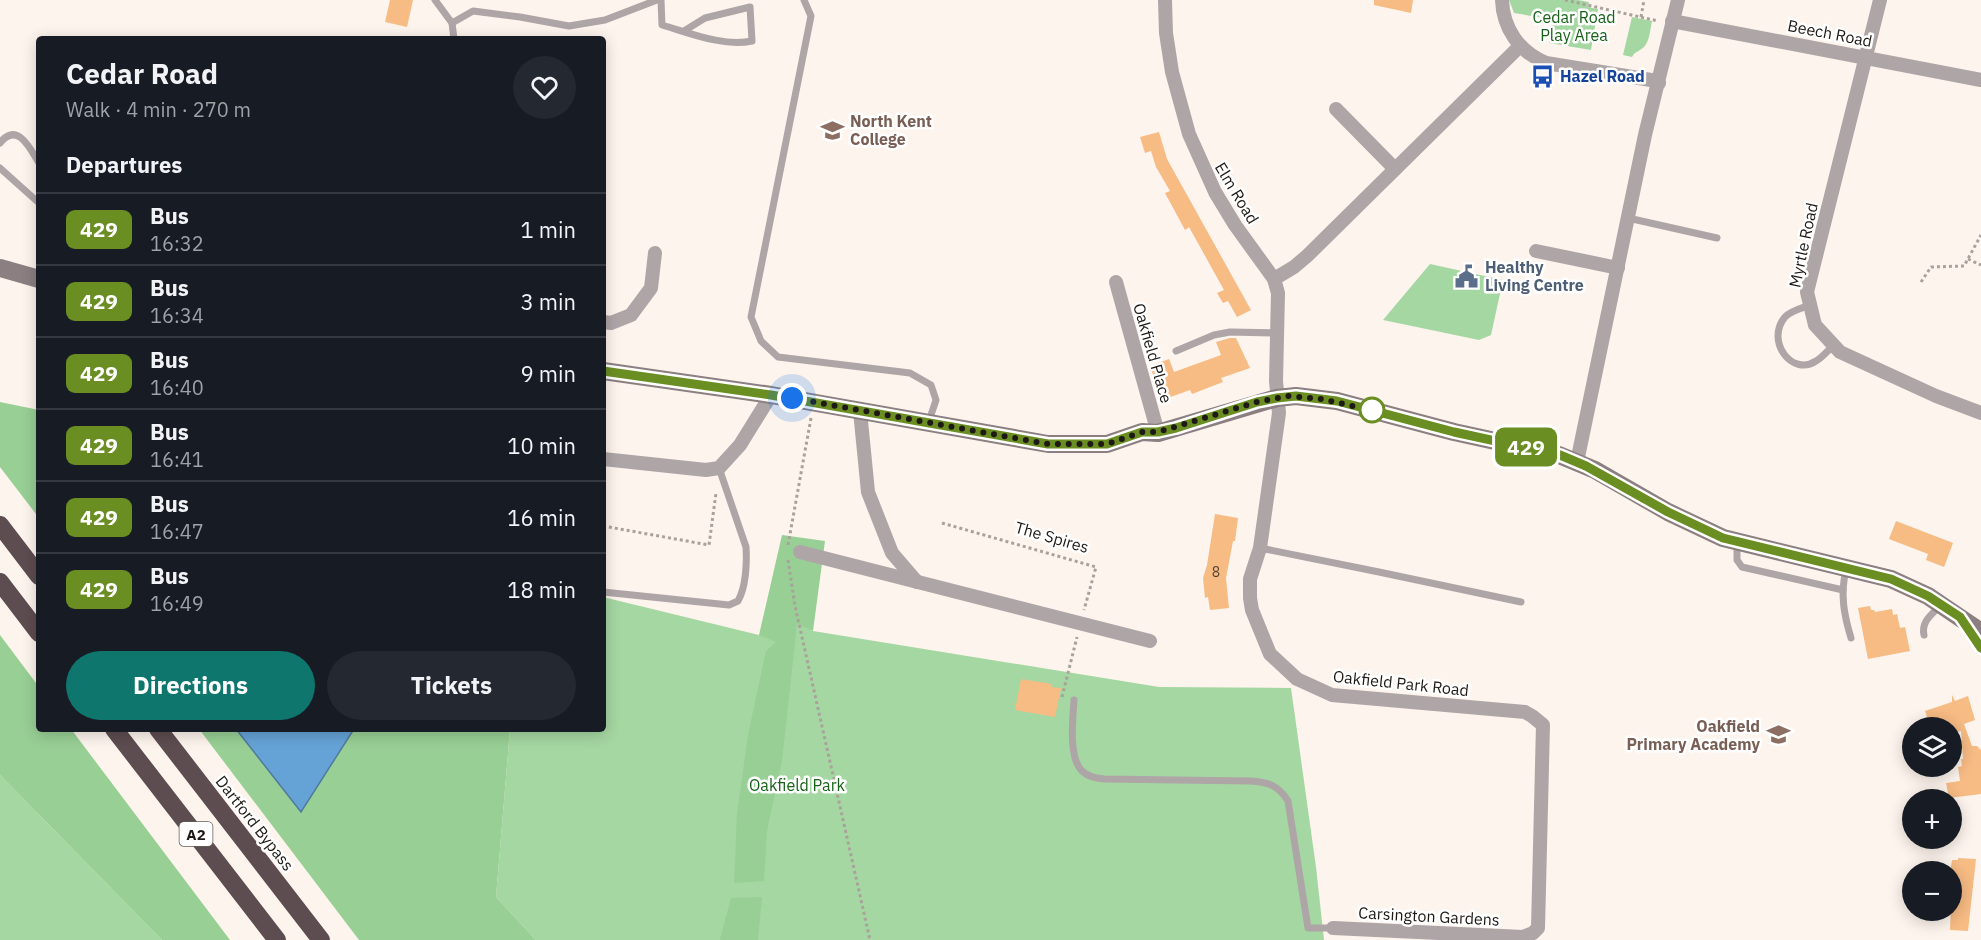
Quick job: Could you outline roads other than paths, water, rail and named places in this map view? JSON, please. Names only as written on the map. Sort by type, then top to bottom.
[{"type":"highway","points":[[0,525],[36,572]]},
{"type":"highway","points":[[0,582],[36,629]]},
{"type":"highway","name":"A2","points":[[116,732],[277,940]]},
{"type":"highway","name":"Dartford Bypass","points":[[160,732],[321,940]]},
{"type":"street","name":"Elm Road","points":[[1165,0],[1166,33],[1172,72],[1189,134],[1224,208],[1274,279],[1279,302],[1277,398]]},
{"type":"street","points":[[1502,0],[1503,14],[1508,27],[1520,46],[1535,58],[1546,63],[1659,83]]},
{"type":"street","points":[[1577,462],[1645,135],[1678,0]]},
{"type":"street","name":"Myrtle Road","points":[[1880,0],[1807,292],[1810,305],[1815,325],[1840,352],[1936,396],[1981,413]]},
{"type":"street","name":"Beech Road","points":[[1672,21],[1981,80]]},
{"type":"street","points":[[1274,279],[1307,256],[1520,46]]},
{"type":"street","points":[[1336,110],[1395,169]]},
{"type":"street","points":[[1536,251],[1618,268]]},
{"type":"street","points":[[606,322],[611,323],[631,315],[651,288],[655,253]]},
{"type":"street","points":[[0,268],[36,278]]},
{"type":"street","name":"Oakfield Place","points":[[1116,282],[1158,432]]},
{"type":"street","points":[[606,371],[814,402],[1048,444],[1107,444],[1142,432],[1158,432],[1277,398],[1296,396],[1337,401],[1454,432],[1547,452],[1577,462],[1616,481],[1668,512],[1723,538],[1891,579],[1928,596],[1981,634]]},
{"type":"street","points":[[606,459],[706,470],[719,468],[740,445],[771,395]]},
{"type":"street","name":"Oakfield Park Road","points":[[1277,398],[1279,409],[1260,548],[1250,579],[1252,610],[1270,654],[1298,679],[1332,695],[1525,712],[1543,725],[1538,928],[1524,937]]},
{"type":"street","points":[[860,411],[868,492],[892,553],[917,582]]},
{"type":"street","points":[[800,552],[1150,641]]},
{"type":"street","points":[[1960,617],[1981,648]]},
{"type":"street","name":"Carsington Gardens","points":[[1333,928],[1524,937]]},
{"type":"lane","points":[[435,0],[452,23],[454,36]]},
{"type":"lane","points":[[452,23],[473,11],[569,26],[605,20],[657,0]]},
{"type":"lane","points":[[662,0],[662,25],[705,37],[741,43],[752,41],[750,7],[705,18],[684,31]]},
{"type":"lane","points":[[804,0],[811,16],[751,317],[761,341],[778,357],[910,373],[917,377],[931,386],[936,400],[928,423]]},
{"type":"lane","points":[[0,143],[7,135],[17,135],[27,143],[36,158]]},
{"type":"lane","points":[[0,168],[36,200]]},
{"type":"lane","points":[[1628,218],[1717,238]]},
{"type":"lane","points":[[1810,305],[1784,318],[1778,333],[1778,347],[1785,357],[1793,362],[1807,365],[1816,362],[1834,345]]},
{"type":"lane","points":[[1176,351],[1214,335],[1230,332],[1278,333]]},
{"type":"lane","points":[[606,592],[729,605],[738,601],[742,592],[747,558],[746,547],[719,468]]},
{"type":"lane","points":[[1736,541],[1737,560],[1742,567],[1842,590]]},
{"type":"lane","points":[[1260,548],[1521,602]]},
{"type":"lane","points":[[1846,568],[1842,590],[1843,611],[1851,638]]},
{"type":"lane","points":[[1924,635],[1925,622],[1941,605]]},
{"type":"lane","points":[[1074,700],[1072,729],[1077,761],[1081,770],[1091,777],[1250,780],[1267,782],[1281,790],[1288,801],[1308,928],[1333,928]]},
{"type":"water","points":[[238,732],[352,732],[301,812]]},
{"type":"place","name":"Hazel Road","points":[[1542,76]]},
{"type":"place","name":"North Kent College","points":[[832,130]]},
{"type":"place","name":"Healthy Living Centre","points":[[1467,276]]},
{"type":"place","name":"Oakfield Primary Academy","points":[[1778,735]]},
{"type":"park label","name":"Cedar Road Play Area","points":[[1574,26]]},
{"type":"park label","name":"Oakfield Park","points":[[797,785]]}]
